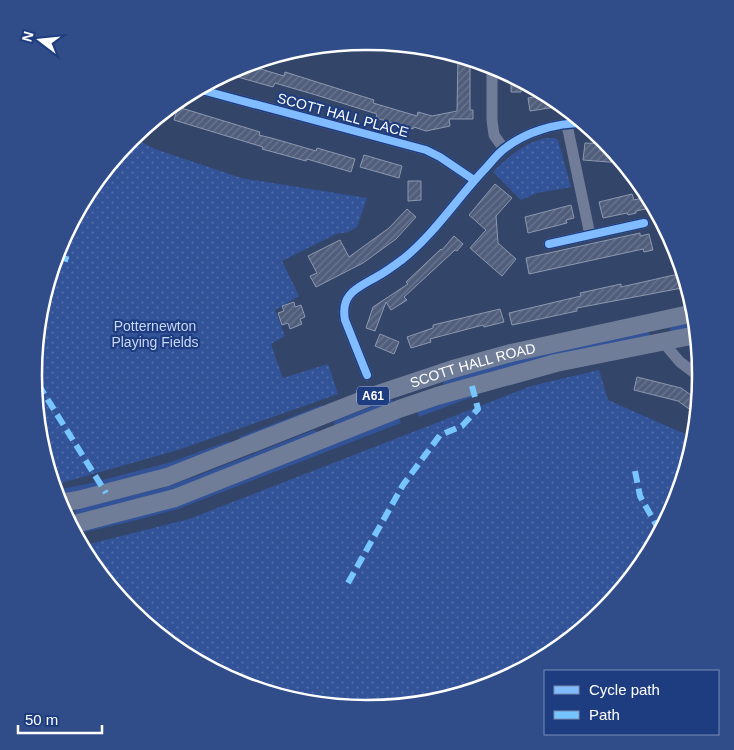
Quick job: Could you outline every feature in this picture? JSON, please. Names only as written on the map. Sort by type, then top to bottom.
[{"type":"highway","name":"SCOTT HALL ROAD","points":[[70,506],[168,477],[375,395],[431,376],[511,353],[686,315]]},
{"type":"highway","points":[[658,321],[664,342]]},
{"type":"highway","name":"SCOTT HALL ROAD","points":[[78,523],[175,498],[399,409],[438,396],[556,363],[689,336]]},
{"type":"highway","points":[[431,376],[438,396]]},
{"type":"highway","points":[[321,418],[329,438]]},
{"type":"street","points":[[492,75],[494,135],[504,149]]},
{"type":"street","name":"SCOTT HALL PLACE","points":[[209,92],[426,150],[474,180]]},
{"type":"street","points":[[367,375],[343,312],[348,296],[360,286],[379,276],[423,242],[474,180],[504,149],[540,129],[573,124]]},
{"type":"street","points":[[567,125],[590,235]]},
{"type":"street","points":[[549,244],[644,223]]},
{"type":"street","points":[[664,342],[680,362],[692,371]]},
{"type":"green space","points":[[546,138],[558,140],[571,187],[537,193],[521,200],[493,172],[517,151],[531,143]]},
{"type":"green space","name":"Potternewton Playing Fields","points":[[142,142],[155,149],[241,178],[367,198],[357,227],[348,232],[336,234],[282,261],[299,296],[275,310],[285,336],[271,344],[283,378],[328,364],[338,394],[178,450],[61,483],[54,459],[45,417],[42,375],[45,333],[49,312],[60,271],[76,231],[110,177]]},
{"type":"green space","points":[[687,322],[688,329],[671,332],[671,326]]},
{"type":"green space","points":[[648,331],[650,336],[444,386],[443,384],[445,380],[498,364]]},
{"type":"green space","points":[[599,370],[608,400],[686,434],[667,499],[648,537],[624,573],[581,619],[565,632],[529,656],[491,675],[430,693],[409,697],[367,700],[325,697],[263,682],[223,666],[169,632],[123,589],[90,544],[189,519],[531,386]]},
{"type":"green space","points":[[474,392],[475,396],[419,417],[417,411]]},
{"type":"green space","points":[[392,399],[394,406],[334,427],[336,420]]},
{"type":"green space","points":[[322,405],[324,411],[242,443],[239,437]]},
{"type":"green space","points":[[399,418],[401,423],[178,509],[83,532],[80,527]]},
{"type":"green space","points":[[314,430],[317,432],[199,483],[77,515],[75,513],[76,509],[162,488],[197,476]]},
{"type":"green space","points":[[229,441],[231,447],[172,469],[66,495],[63,488],[87,484],[168,463]]},
{"type":"building","points":[[458,64],[470,68],[470,110],[473,110],[473,119],[449,119],[450,126],[426,131],[376,118],[377,114],[275,83],[273,87],[238,77],[260,69],[284,76],[285,72],[374,100],[373,103],[417,116],[418,112],[432,116],[457,111]]},
{"type":"building","points":[[511,84],[521,90],[521,92],[511,92]]},
{"type":"building","points":[[534,97],[551,108],[530,111],[528,98]]},
{"type":"building","points":[[182,108],[260,132],[259,135],[316,151],[317,148],[355,159],[351,172],[307,159],[306,161],[262,149],[263,147],[174,120],[176,113]]},
{"type":"building","points":[[585,143],[593,143],[612,162],[583,160]]},
{"type":"building","points":[[364,155],[402,166],[399,178],[360,167]]},
{"type":"building","points":[[408,181],[421,181],[421,200],[408,201]]},
{"type":"building","points":[[495,184],[512,198],[496,216],[498,243],[516,259],[502,276],[470,248],[486,230],[469,215]]},
{"type":"building","points":[[632,194],[634,200],[639,199],[646,209],[628,215],[627,213],[603,218],[599,202]]},
{"type":"building","points":[[571,205],[574,218],[566,220],[567,223],[528,233],[525,217]]},
{"type":"building","points":[[407,209],[416,217],[396,239],[363,263],[316,287],[310,276],[317,273],[308,256],[340,240],[349,257],[389,228]]},
{"type":"building","points":[[640,233],[640,236],[649,234],[653,250],[644,252],[643,249],[529,274],[526,258]]},
{"type":"building","points":[[454,236],[463,244],[457,251],[455,250],[404,297],[407,300],[391,310],[386,302],[375,331],[366,328],[373,307],[408,284],[406,282],[442,250]]},
{"type":"building","points":[[675,275],[679,288],[577,308],[577,311],[512,325],[509,313],[581,296],[580,293],[621,284],[621,287]]},
{"type":"building","points":[[294,302],[295,307],[301,305],[305,317],[300,319],[302,324],[290,329],[288,323],[282,325],[278,313],[284,311],[282,306]]},
{"type":"building","points":[[500,309],[504,322],[484,327],[483,325],[430,339],[431,342],[411,348],[407,337],[433,328],[433,325]]},
{"type":"building","points":[[380,334],[399,342],[394,354],[375,346]]},
{"type":"building","points":[[637,377],[681,388],[691,395],[690,409],[678,401],[634,390]]},
{"type":"marked path","points":[[64,258],[73,261]]},
{"type":"marked path","points":[[348,583],[403,485],[440,435],[462,426],[478,409],[472,386]]},
{"type":"marked path","points":[[43,392],[106,493]]},
{"type":"marked path","points":[[635,471],[640,496],[655,524]]},
{"type":"cycle path","points":[[209,92],[426,150],[474,180]]},
{"type":"cycle path","points":[[367,375],[345,320],[345,303],[352,292],[391,268],[414,249],[435,228],[473,182],[504,149],[531,133],[571,123]]},
{"type":"cycle path","points":[[549,244],[644,223]]}]
